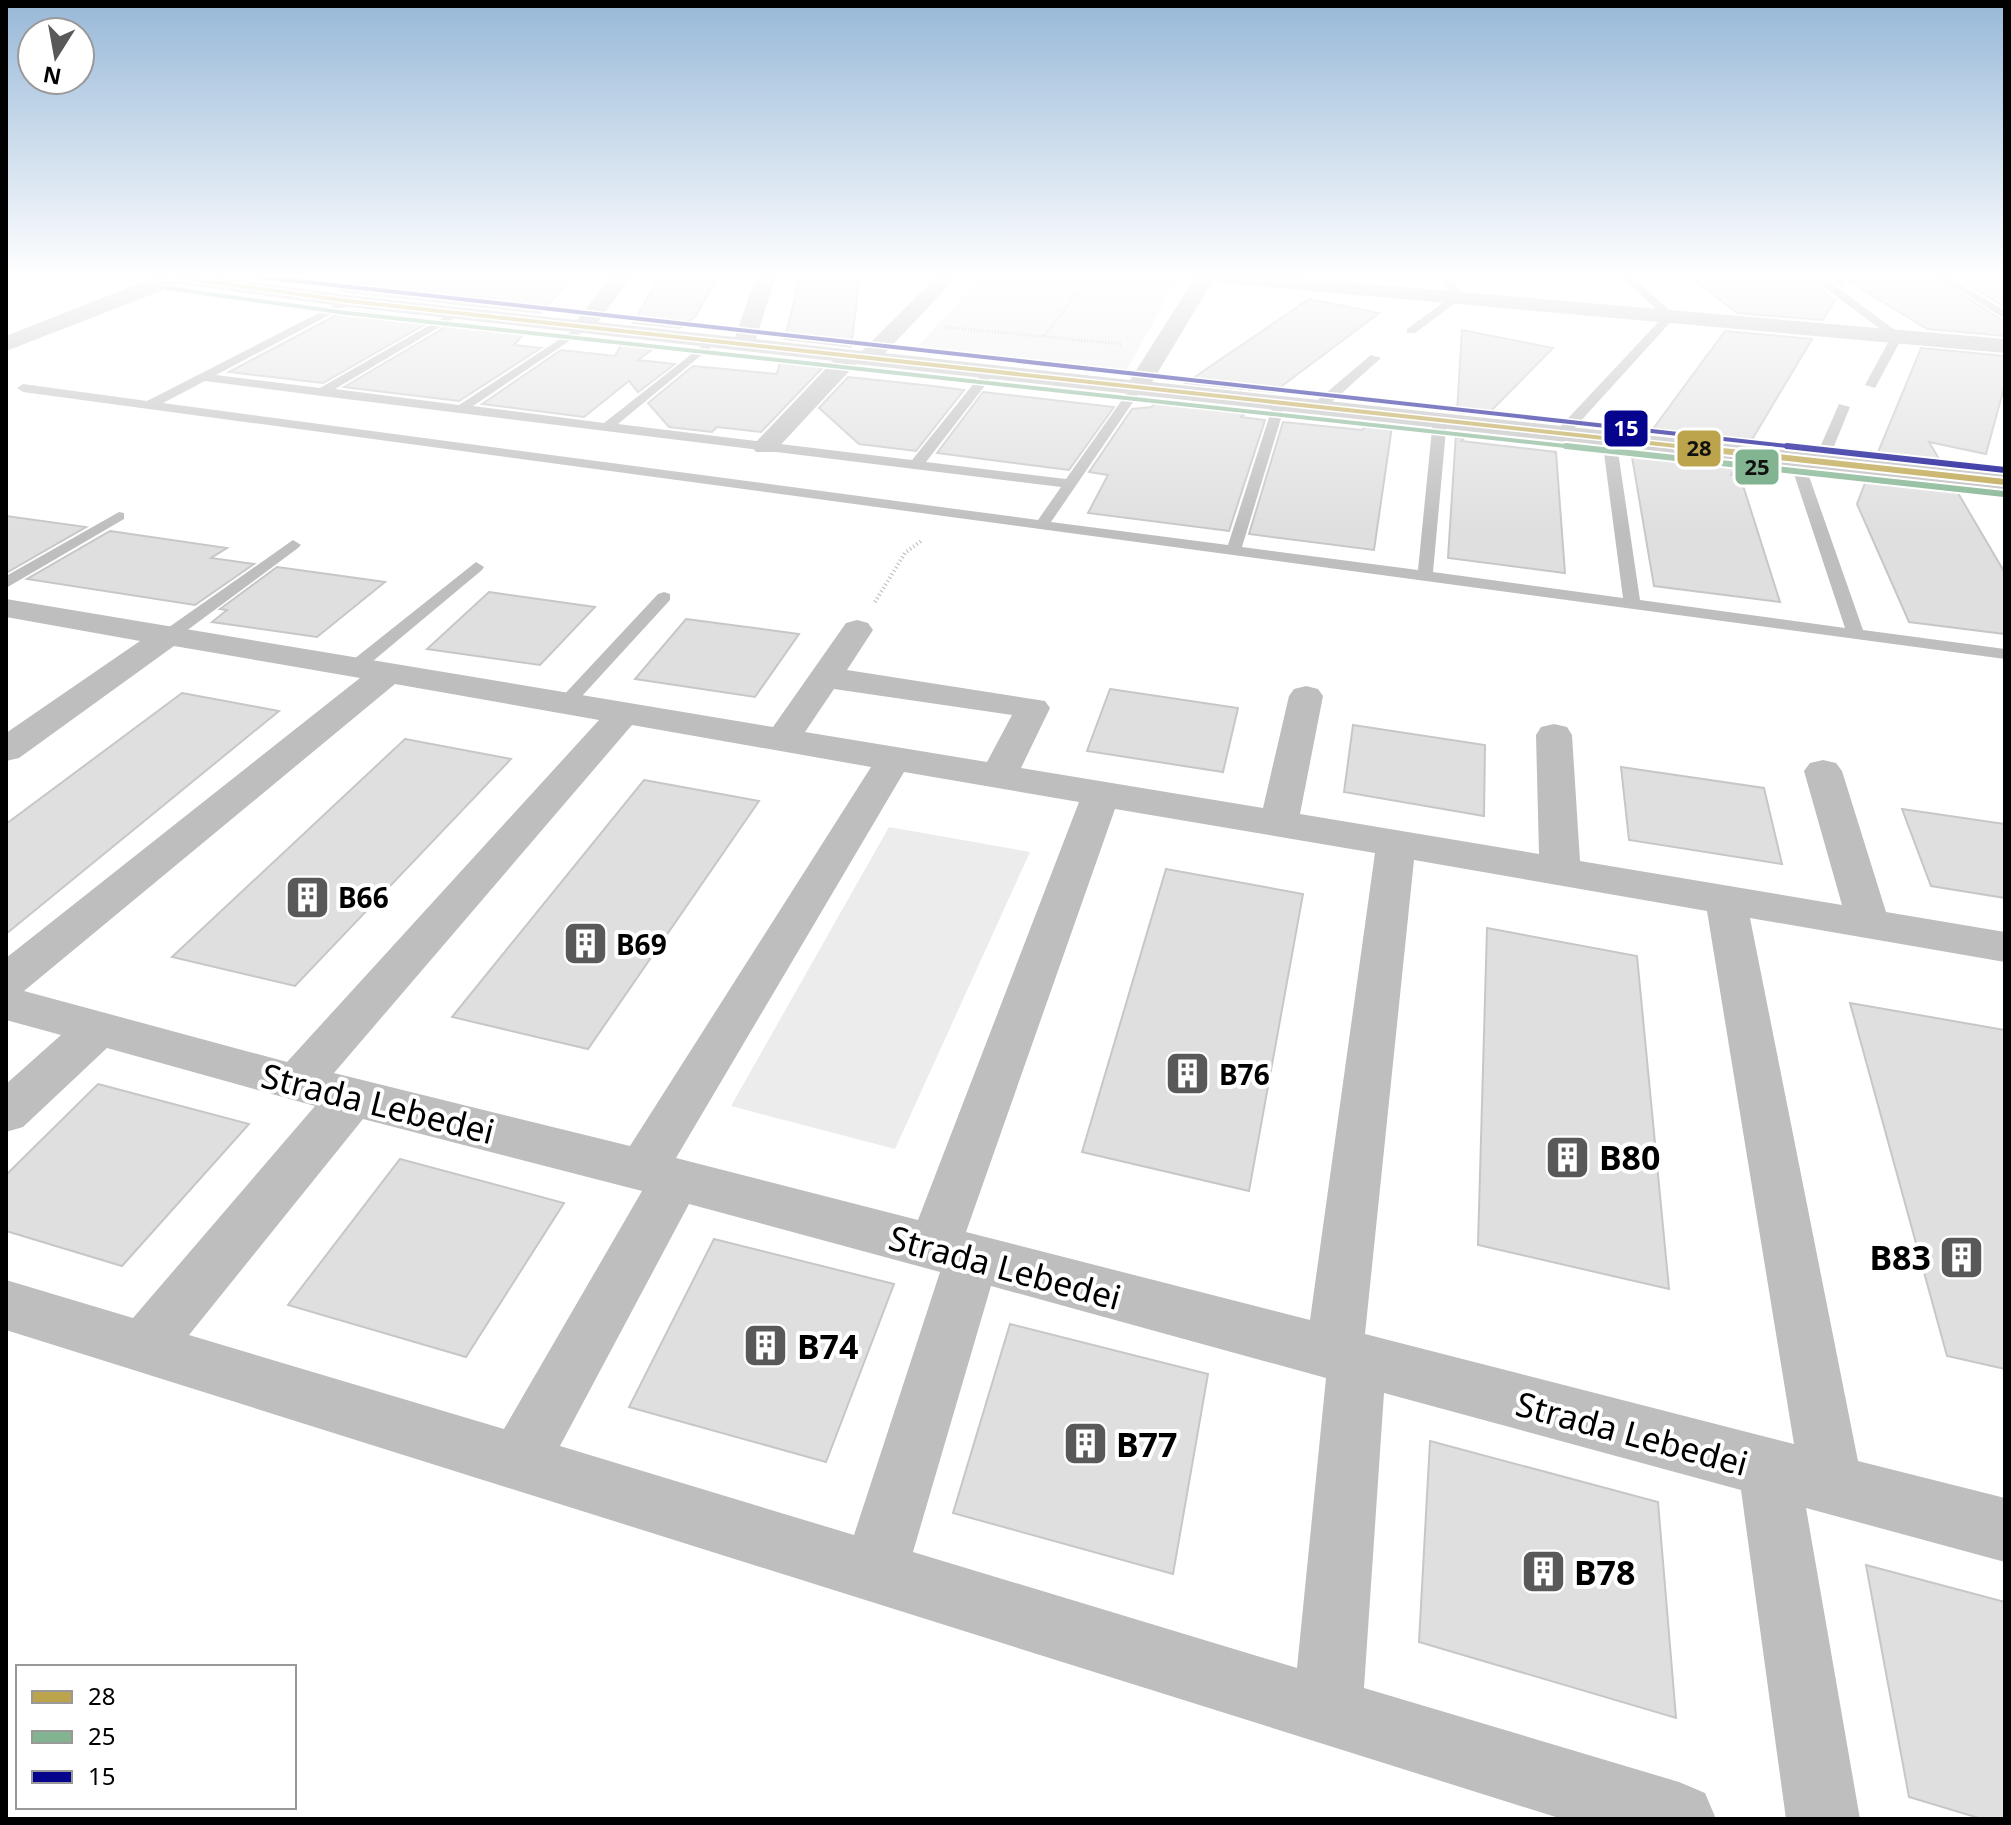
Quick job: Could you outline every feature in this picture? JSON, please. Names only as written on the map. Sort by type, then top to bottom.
[{"type":"street","points":[[765,447],[855,361]]},
{"type":"street","points":[[908,361],[2005,482]]},
{"type":"street","points":[[1138,386],[1153,361]]},
{"type":"street","points":[[6,608],[2005,947]]},
{"type":"street","points":[[782,740],[857,630]]},
{"type":"street","points":[[6,750],[168,636]]},
{"type":"street","points":[[6,982],[371,670]]},
{"type":"street","points":[[825,677],[1033,708],[998,776]]},
{"type":"street","points":[[1279,824],[1306,696]]},
{"type":"street","points":[[297,1083],[624,713]]},
{"type":"street","points":[[1554,735],[1560,872]]},
{"type":"street","points":[[518,1463],[658,1175],[894,759]]},
{"type":"street","points":[[1823,771],[1869,924]]},
{"type":"street","points":[[875,1571],[953,1253],[1101,794]]},
{"type":"street","points":[[1328,1711],[1346,1357],[1396,844]]},
{"type":"street","points":[[1726,900],[1832,1485]]},
{"type":"street","name":"Strada Lebedei","points":[[6,1003],[297,1083],[2005,1530]]},
{"type":"street","points":[[6,1113],[98,1029]]},
{"type":"street","points":[[143,1348],[352,1097]]},
{"type":"street","points":[[6,1305],[1679,1819]]},
{"type":"street","points":[[1769,1469],[1823,1819]]},
{"type":"lane","points":[[151,404],[234,361]]},
{"type":"lane","points":[[322,392],[374,361]]},
{"type":"lane","points":[[461,409],[532,361]]},
{"type":"lane","points":[[607,427],[687,361]]},
{"type":"lane","points":[[1319,406],[1371,361]]},
{"type":"lane","points":[[1562,433],[1628,361]]},
{"type":"lane","points":[[1871,385],[1884,361]]},
{"type":"lane","points":[[916,465],[991,370]]},
{"type":"lane","points":[[204,377],[1070,484]]},
{"type":"lane","points":[[1043,523],[1138,386]]},
{"type":"lane","points":[[23,388],[2005,654]]},
{"type":"lane","points":[[1234,549],[1280,402]]},
{"type":"lane","points":[[1844,407],[1809,460],[1856,634]]},
{"type":"lane","points":[[1425,575],[1440,419]]},
{"type":"lane","points":[[1609,438],[1632,604]]},
{"type":"lane","points":[[6,583],[119,516]]},
{"type":"lane","points":[[168,636],[293,545]]},
{"type":"lane","points":[[371,670],[476,567]]},
{"type":"lane","points":[[566,703],[664,597]]},
{"type":"path","points":[[857,630],[905,553],[916,542],[927,541]]},
{"type":"shaded area","points":[[1030,361],[1132,361],[1125,373]]},
{"type":"shaded area","points":[[889,827],[1030,852],[895,1149],[731,1106]]},
{"type":"building","points":[[249,361],[361,361],[323,383],[229,372]]},
{"type":"building","points":[[388,361],[521,361],[459,401],[344,387]]},
{"type":"building","points":[[545,361],[675,364],[638,392],[629,381],[584,417],[482,404]]},
{"type":"building","points":[[780,361],[827,363],[761,432],[717,427],[712,432],[669,427],[648,403],[693,366],[777,374]]},
{"type":"building","points":[[1218,361],[1315,361],[1274,392],[1186,383]]},
{"type":"building","points":[[1460,361],[1540,361],[1487,415],[1457,412]]},
{"type":"building","points":[[1703,361],[1799,361],[1750,443],[1650,433]]},
{"type":"building","points":[[1916,361],[2005,361],[2005,384],[1986,454],[1929,442],[1942,464],[1876,457]]},
{"type":"building","points":[[848,377],[964,390],[916,451],[859,444],[819,408]]},
{"type":"building","points":[[983,392],[1114,407],[1069,470],[937,453]]},
{"type":"building","points":[[1160,400],[1250,410],[1241,417],[1265,420],[1229,531],[1088,513],[1108,475],[1089,472],[1132,409],[1151,407]]},
{"type":"building","points":[[1283,422],[1362,430],[1370,423],[1392,426],[1374,550],[1249,534]]},
{"type":"building","points":[[1456,433],[1468,434],[1461,441],[1556,452],[1565,573],[1448,558]]},
{"type":"building","points":[[1635,452],[1738,464],[1731,475],[1740,476],[1780,602],[1654,586],[1632,457]]},
{"type":"building","points":[[1867,478],[1955,488],[2005,573],[2005,634],[1909,622],[1857,504]]},
{"type":"building","points":[[6,516],[86,527],[6,573]]},
{"type":"building","points":[[110,531],[227,548],[211,558],[254,564],[195,605],[27,579]]},
{"type":"building","points":[[277,567],[385,582],[317,637],[212,622],[227,610],[220,609]]},
{"type":"building","points":[[489,592],[595,607],[540,665],[427,649]]},
{"type":"building","points":[[686,619],[799,634],[755,697],[635,679]]},
{"type":"building","points":[[1110,689],[1238,708],[1223,772],[1087,751]]},
{"type":"building","points":[[182,693],[279,711],[6,934],[6,824]]},
{"type":"building","points":[[1353,725],[1485,745],[1484,816],[1344,792]]},
{"type":"building","name":"B66","points":[[405,739],[511,759],[295,986],[172,957]]},
{"type":"building","points":[[1621,767],[1764,788],[1782,864],[1629,840]]},
{"type":"building","name":"B69","points":[[644,780],[759,801],[588,1049],[452,1017]]},
{"type":"building","points":[[1902,809],[2005,824],[2005,898],[1931,886]]},
{"type":"building","name":"B76","points":[[1166,869],[1303,894],[1249,1191],[1082,1152]]},
{"type":"building","name":"B80","points":[[1487,928],[1637,956],[1669,1289],[1478,1245]]},
{"type":"building","name":"B83","points":[[1850,1003],[2005,1030],[2005,1369],[1947,1356]]},
{"type":"building","points":[[98,1084],[249,1124],[122,1266],[6,1231],[6,1175]]},
{"type":"building","points":[[400,1159],[564,1203],[466,1357],[288,1305]]},
{"type":"building","name":"B74","points":[[714,1239],[894,1284],[826,1462],[629,1407]]},
{"type":"building","name":"B77","points":[[1010,1324],[1208,1374],[1173,1574],[953,1513]]},
{"type":"building","name":"B78","points":[[1430,1441],[1658,1502],[1676,1718],[1419,1642]]},
{"type":"building","points":[[1866,1565],[2005,1602],[2005,1819],[1982,1819],[1909,1797]]},
{"type":"transit line","name":"25","points":[[788,361],[2004,494]]},
{"type":"transit line","name":"28","points":[[899,361],[2005,482]]},
{"type":"transit line","name":"15","points":[[1009,361],[2005,470]]},
{"type":"place","name":"B66","points":[[307,897]]},
{"type":"place","name":"B69","points":[[585,944]]},
{"type":"place","name":"B76","points":[[1188,1074]]},
{"type":"place","name":"B80","points":[[1568,1157]]},
{"type":"place","name":"B83","points":[[1962,1257]]},
{"type":"place","name":"B74","points":[[766,1346]]},
{"type":"place","name":"B77","points":[[1085,1444]]},
{"type":"place","name":"B78","points":[[1543,1572]]}]
